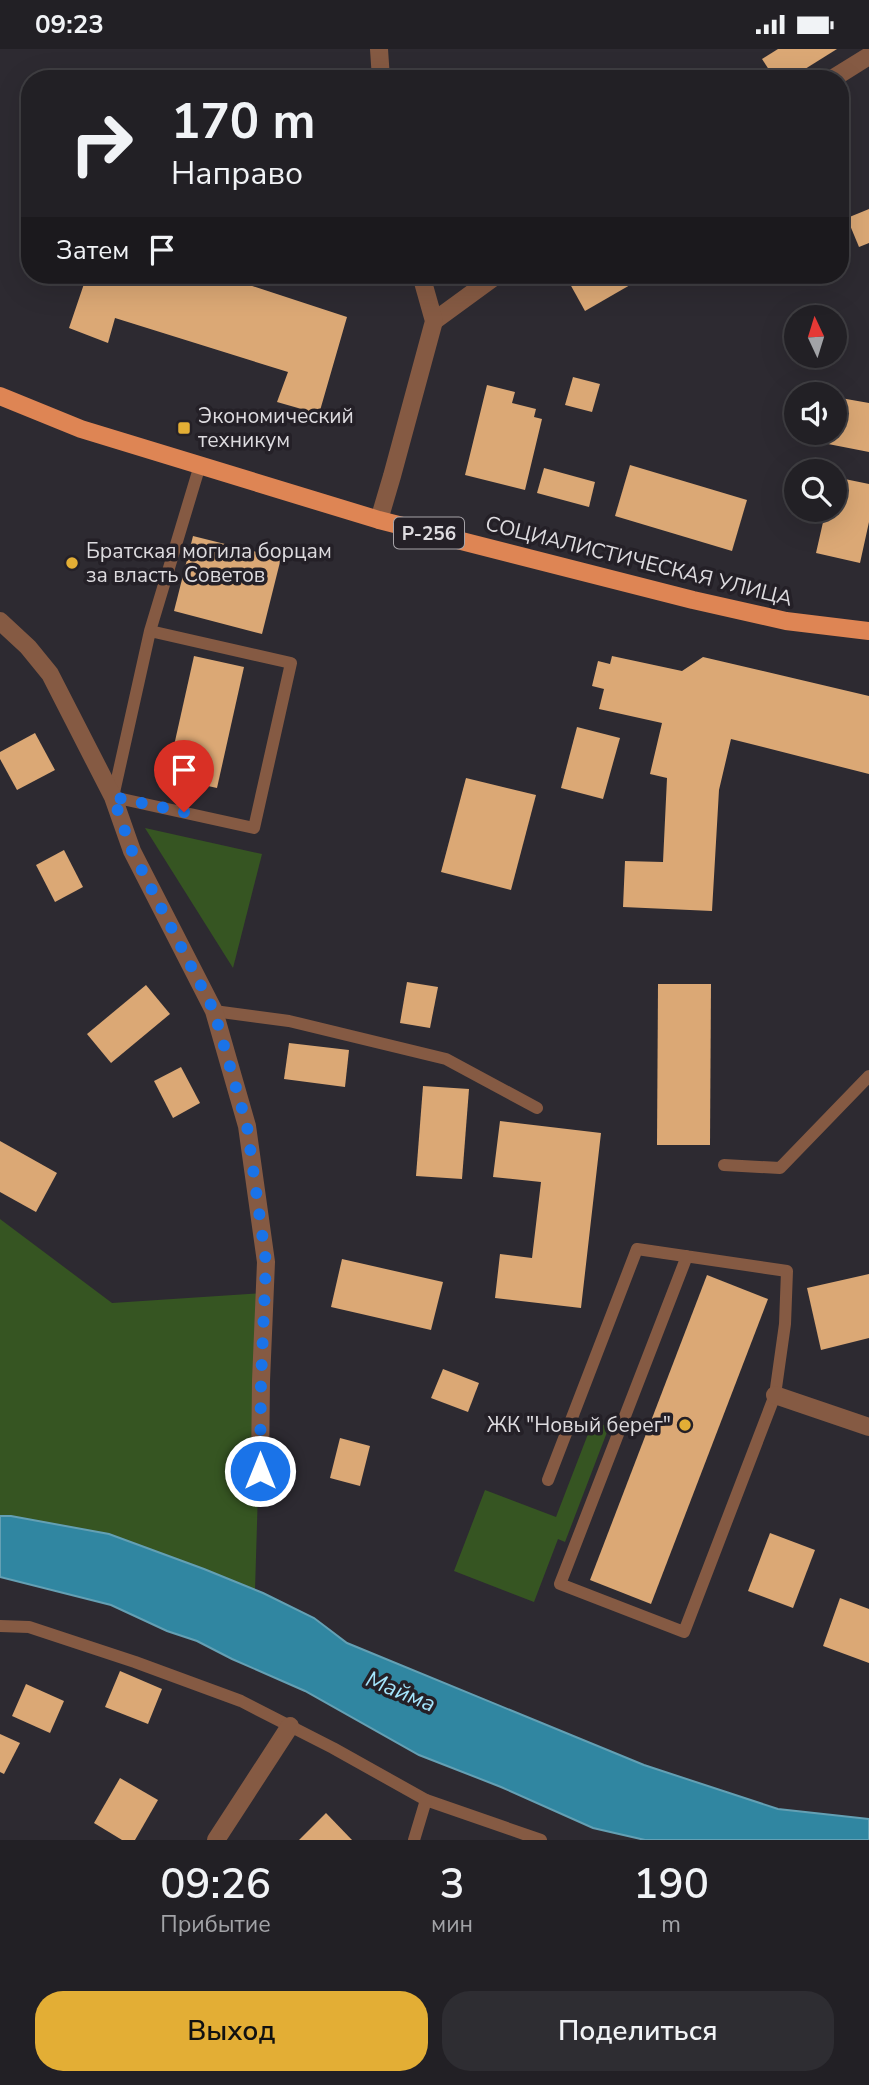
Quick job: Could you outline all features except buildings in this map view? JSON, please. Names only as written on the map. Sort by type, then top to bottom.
[{"type":"main road","name":"СОЦИАЛИСТИЧЕСКАЯ УЛИЦА","points":[[0,396],[81,429],[379,520],[772,618],[869,631]]},
{"type":"street","points":[[379,49],[381,70]]},
{"type":"street","points":[[846,70],[869,56]]},
{"type":"street","points":[[379,520],[433,321],[423,284]]},
{"type":"street","points":[[433,321],[484,284]]},
{"type":"street","points":[[0,621],[28,647],[50,674],[113,797],[132,851],[214,1011],[247,1126],[266,1262],[260,1471]]},
{"type":"street","points":[[775,1395],[869,1427]]},
{"type":"street","points":[[216,1840],[290,1726]]},
{"type":"lane","points":[[150,631],[290,663],[254,828],[113,797],[150,631],[200,465]]},
{"type":"lane","points":[[214,1011],[289,1021],[446,1059],[537,1108]]},
{"type":"lane","points":[[724,1165],[780,1168],[869,1076]]},
{"type":"lane","points":[[548,1480],[637,1249],[687,1256],[787,1271],[785,1324],[775,1395],[684,1632],[560,1584],[687,1256]]},
{"type":"lane","points":[[0,1626],[29,1627],[241,1701],[426,1800],[541,1840]]},
{"type":"lane","points":[[414,1840],[426,1800]]},
{"type":"green space","points":[[145,828],[262,854],[233,968]]},
{"type":"green space","points":[[0,1219],[112,1303],[264,1293],[255,1590],[109,1534],[0,1516]]},
{"type":"green space","points":[[593,1421],[609,1427],[565,1542],[558,1539],[534,1602],[454,1571],[485,1490],[556,1517]]},
{"type":"water","name":"Майма","points":[[0,1516],[109,1534],[204,1569],[314,1618],[347,1643],[644,1765],[778,1809],[869,1819],[869,1840],[645,1840],[593,1828],[501,1787],[419,1755],[305,1691],[197,1641],[167,1631],[111,1605],[0,1577]]},
{"type":"place","name":"Экономический техникум","points":[[184,428]]},
{"type":"place","name":"Братская могила борцам за власть Советов","points":[[72,563]]},
{"type":"place","name":"ЖК \"Новый берег\"","points":[[685,1425]]},
{"type":"route","points":[[184,812],[113,797],[132,851],[214,1011],[247,1126],[266,1262],[260,1471]]}]
